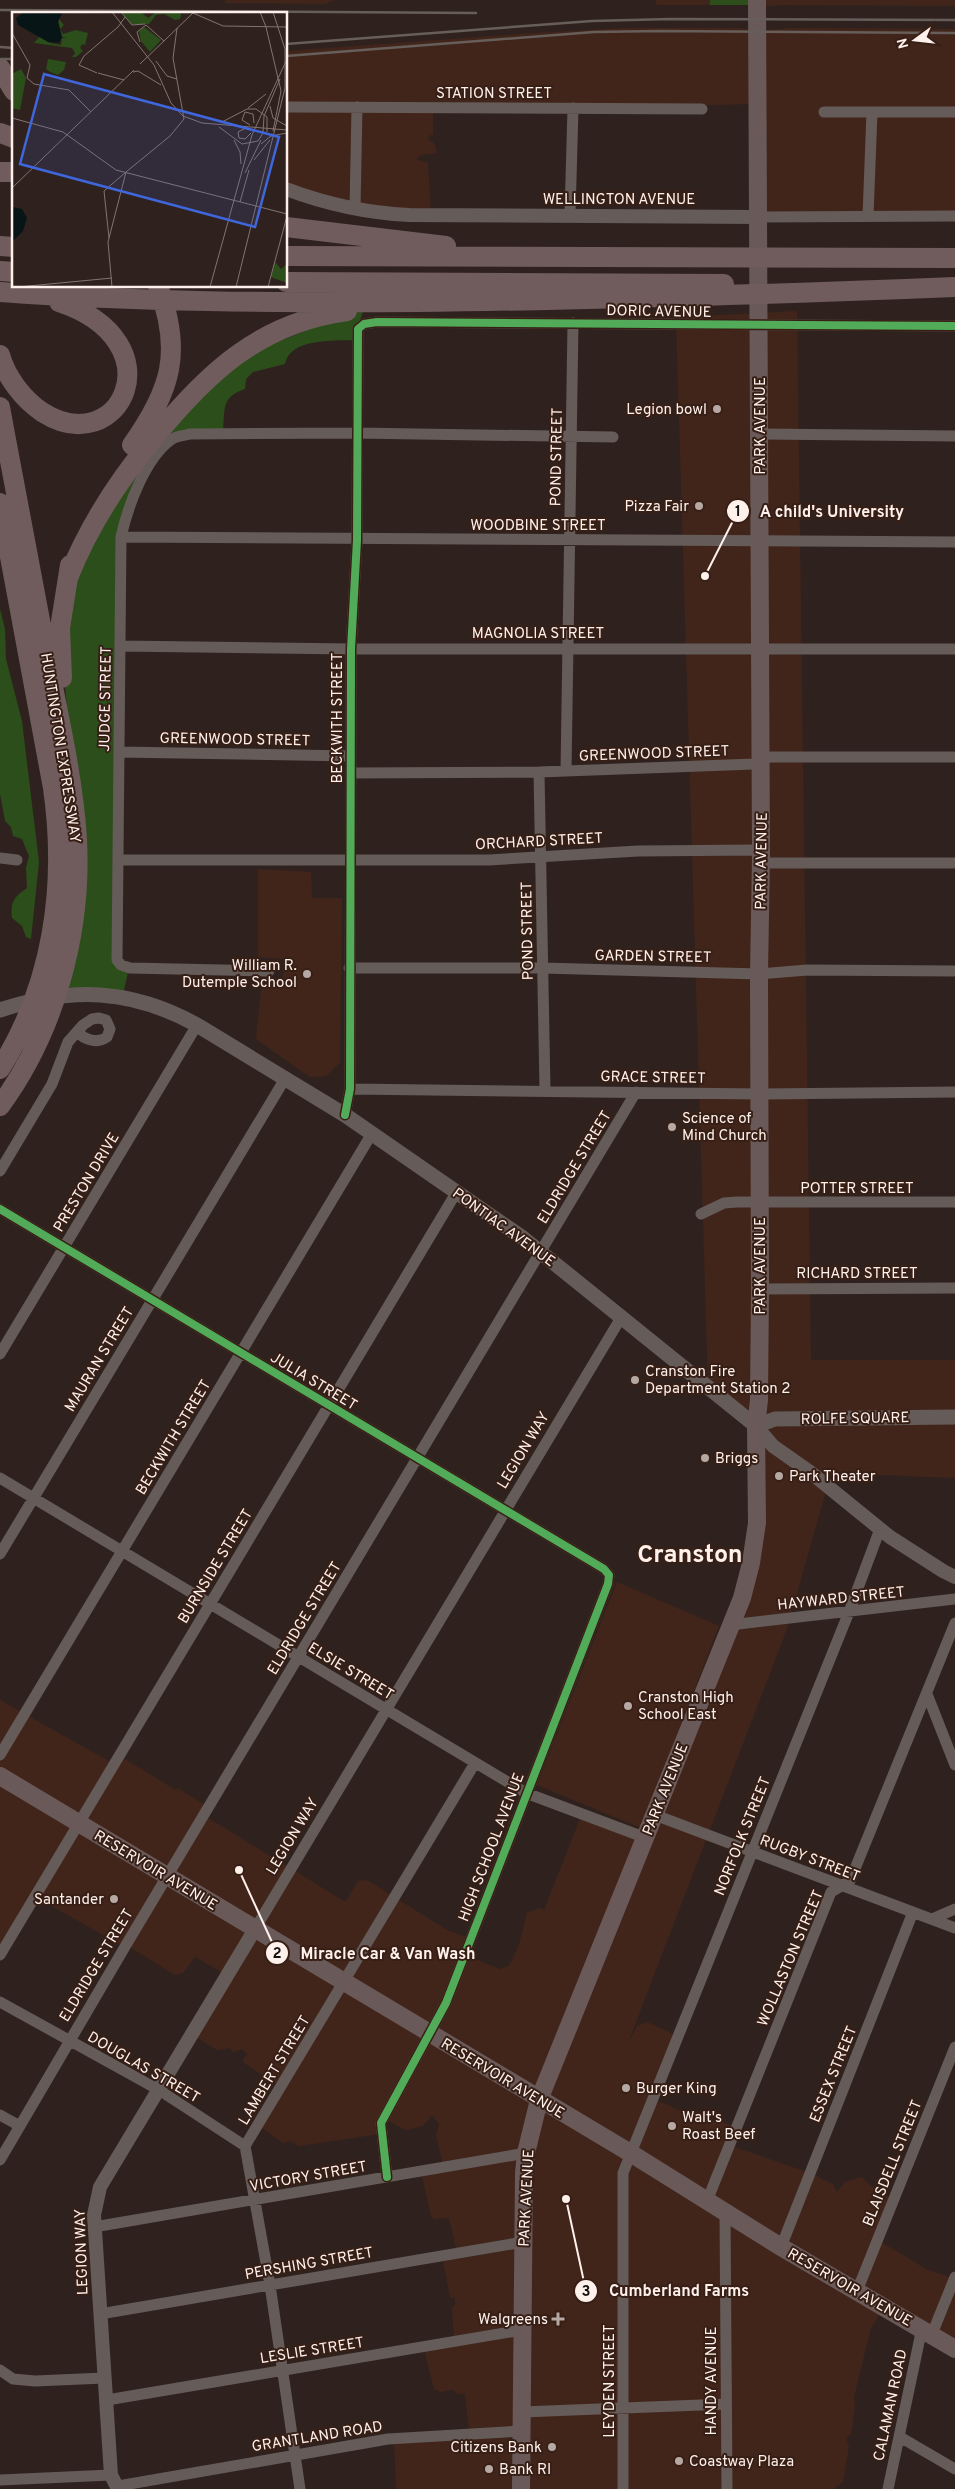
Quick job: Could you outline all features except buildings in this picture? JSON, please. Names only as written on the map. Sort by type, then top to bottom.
[{"type":"highway","points":[[0,68],[12,88]]},
{"type":"highway","points":[[288,227],[520,257]]},
{"type":"highway","points":[[288,256],[955,258]]},
{"type":"highway","points":[[288,282],[955,286]]},
{"type":"highway","points":[[0,292],[135,300],[254,302],[555,301],[684,298],[955,286]]},
{"type":"highway","points":[[70,787],[60,645],[61,611],[77,541],[90,510],[160,401],[170,364],[170,328],[159,288]]},
{"type":"highway","points":[[0,355],[6,370],[31,405],[61,421],[79,424],[100,419],[122,399],[128,382],[127,362],[114,335],[99,321],[78,308],[35,294]]},
{"type":"highway","points":[[68,578],[97,514],[136,459],[202,382],[228,360],[257,341],[295,324],[341,312],[555,301]]},
{"type":"highway","name":"HUNTINGTON EXPRESSWAY","points":[[0,407],[70,787],[77,839],[75,907],[66,957],[52,1007],[24,1069],[0,1106]]},
{"type":"highway","name":"HUNTINGTON EXPRESSWAY","points":[[0,503],[44,737],[58,838],[58,889],[48,956],[32,1005],[19,1035],[0,1069]]},
{"type":"highway","points":[[0,578],[15,623],[44,737]]},
{"type":"main road","name":"PARK AVENUE","points":[[521,2489],[523,2242],[526,2153],[539,2100],[742,1598],[755,1544],[757,1523],[756,1426],[759,1400],[760,1289],[761,542],[757,0]]},
{"type":"main road","name":"PONTIAC AVENUE","points":[[0,1010],[44,997],[101,994],[153,1005],[174,1012],[286,1077],[345,1115],[540,1252],[622,1316],[756,1426]]},
{"type":"main road","name":"ROLFE SQUARE","points":[[756,1426],[775,1419],[955,1417]]},
{"type":"main road","name":"RESERVOIR AVENUE","points":[[0,1776],[430,2035],[632,2154],[781,2247],[955,2349]]},
{"type":"street","name":"STATION STREET","points":[[288,107],[702,109]]},
{"type":"street","points":[[355,209],[358,107]]},
{"type":"street","points":[[570,215],[573,108]]},
{"type":"street","points":[[824,112],[955,112]]},
{"type":"street","points":[[868,216],[872,112]]},
{"type":"street","name":"WELLINGTON AVENUE","points":[[288,190],[328,203],[355,209],[409,215],[570,215],[759,225],[868,216],[955,216]]},
{"type":"street","name":"DORIC AVENUE","points":[[364,324],[573,323],[759,318],[955,326]]},
{"type":"street","name":"POND STREET","points":[[566,771],[573,323]]},
{"type":"street","name":"BECKWITH STREET","points":[[345,1115],[350,1089],[349,861],[352,773],[351,649],[357,540],[358,329],[364,324]]},
{"type":"street","points":[[357,433],[612,437]]},
{"type":"street","name":"JUDGE STREET","points":[[269,971],[130,968],[121,965],[117,960],[121,537],[130,504],[140,483],[154,458],[173,438],[190,434],[357,433]]},
{"type":"street","points":[[760,434],[955,436]]},
{"type":"street","name":"WOODBINE STREET","points":[[121,537],[357,540],[955,542]]},
{"type":"street","name":"MAGNOLIA STREET","points":[[120,646],[351,649],[955,649]]},
{"type":"street","name":"GREENWOOD STREET","points":[[119,752],[351,756]]},
{"type":"street","name":"GREENWOOD STREET","points":[[352,773],[539,772],[754,764],[770,757],[955,757]]},
{"type":"street","name":"POND STREET","points":[[539,772],[544,1090]]},
{"type":"street","name":"ORCHARD STREET","points":[[119,860],[489,860],[638,851],[755,850],[767,863],[955,864]]},
{"type":"street","points":[[0,858],[17,860]]},
{"type":"street","name":"GARDEN STREET","points":[[349,968],[543,968],[759,974],[808,970],[955,971]]},
{"type":"street","name":"PRESTON DRIVE","points":[[0,1354],[197,1025]]},
{"type":"street","points":[[0,1171],[54,1080],[63,1049],[77,1032]]},
{"type":"street","name":"MAURAN STREET","points":[[0,1554],[286,1077]]},
{"type":"street","name":"GRACE STREET","points":[[350,1089],[759,1094],[955,1092]]},
{"type":"street","name":"ELDRIDGE STREET","points":[[0,2160],[167,1876],[636,1092]]},
{"type":"street","name":"BECKWITH STREET","points":[[0,1755],[371,1135]]},
{"type":"street","name":"BURNSIDE STREET","points":[[0,1955],[456,1193]]},
{"type":"street","name":"POTTER STREET","points":[[701,1214],[724,1203],[955,1202]]},
{"type":"street","name":"JULIA STREET","points":[[0,1209],[604,1569],[609,1578]]},
{"type":"street","name":"RICHARD STREET","points":[[760,1289],[955,1288]]},
{"type":"street","name":"LEGION WAY","points":[[115,2483],[104,2378],[94,2227],[95,2202],[100,2187],[622,1316]]},
{"type":"street","name":"PONTIAC AVENUE","points":[[756,1426],[773,1446],[810,1472],[880,1529],[914,1554],[955,1576]]},
{"type":"street","name":"ELSIE STREET","points":[[0,1478],[526,1793],[646,1838]]},
{"type":"street","name":"NORFOLK STREET","points":[[632,2154],[849,1612],[880,1529]]},
{"type":"street","name":"HIGH SCHOOL AVENUE","points":[[387,2177],[381,2124],[446,2003],[609,1578]]},
{"type":"street","name":"HAYWARD STREET","points":[[730,1625],[955,1599]]},
{"type":"street","name":"WOLLASTON STREET","points":[[706,2201],[831,1892],[850,1881],[955,1622]]},
{"type":"street","points":[[927,1694],[955,1764]]},
{"type":"street","name":"LAMBERT STREET","points":[[300,2489],[270,2285],[245,2146],[475,1763]]},
{"type":"street","name":"RUGBY STREET","points":[[655,1815],[955,1928]]},
{"type":"street","points":[[932,1919],[955,1909]]},
{"type":"street","name":"ESSEX STREET","points":[[781,2247],[913,1912]]},
{"type":"street","name":"DOUGLAS STREET","points":[[0,2002],[159,2090],[245,2146]]},
{"type":"street","name":"BLAISDELL STREET","points":[[857,2291],[955,2047]]},
{"type":"street","points":[[0,2115],[20,2126]]},
{"type":"street","name":"VICTORY STREET","points":[[94,2227],[526,2153]]},
{"type":"street","name":"LEYDEN STREET","points":[[623,2489],[623,2173],[632,2154]]},
{"type":"street","name":"HANDY AVENUE","points":[[726,2213],[727,2489]]},
{"type":"street","name":"PERSHING STREET","points":[[100,2314],[523,2242]]},
{"type":"street","name":"CALAMAN ROAD","points":[[888,2489],[927,2331],[955,2277]]},
{"type":"street","name":"LESLIE STREET","points":[[107,2400],[522,2330]]},
{"type":"street","points":[[0,2370],[13,2379],[36,2381],[104,2378]]},
{"type":"street","points":[[522,2412],[726,2404]]},
{"type":"street","name":"GRANTLAND ROAD","points":[[0,2480],[115,2483],[388,2439],[522,2431]]},
{"type":"street","points":[[900,2437],[955,2468]]},
{"type":"shaded area","points":[[225,0],[334,0],[325,4],[225,3]]},
{"type":"shaded area","points":[[655,0],[710,0],[710,5],[657,5]]},
{"type":"shaded area","points":[[758,0],[955,0],[955,6],[780,5],[760,7]]},
{"type":"shaded area","points":[[625,28],[739,28],[760,31],[790,28],[955,29],[955,216],[759,216],[753,104],[591,108],[433,108],[433,134],[429,136],[428,140],[434,143],[437,153],[421,155],[416,159],[428,163],[431,213],[400,213],[288,189],[288,51]]},
{"type":"shaded area","points":[[797,311],[811,1360],[955,1360],[955,1478],[831,1473],[787,1629],[628,2043],[637,2026],[647,2022],[677,2036],[652,2098],[686,2113],[694,2111],[707,2119],[720,2121],[735,2127],[732,2146],[810,2173],[833,2184],[837,2192],[845,2182],[862,2177],[871,2186],[893,2199],[876,2239],[928,2270],[949,2277],[955,2291],[955,2351],[883,2309],[871,2328],[854,2397],[855,2407],[851,2434],[846,2438],[849,2446],[843,2482],[833,2489],[396,2489],[394,2439],[469,2432],[465,2393],[458,2394],[453,2390],[440,2392],[434,2389],[423,2346],[454,2340],[452,2308],[455,2305],[455,2298],[450,2297],[442,2256],[457,2252],[449,2218],[434,2219],[431,2216],[421,2172],[443,2166],[436,2135],[439,2124],[432,2115],[423,2126],[406,2130],[383,2118],[380,2134],[299,2146],[290,2141],[283,2143],[259,2126],[279,2086],[244,2063],[243,2059],[248,2055],[242,2049],[233,2053],[230,2048],[217,2050],[193,2035],[225,1974],[195,1957],[183,1973],[175,1975],[128,1946],[124,1947],[36,1897],[0,1958],[0,1700],[114,1764],[120,1756],[174,1789],[179,1789],[208,1807],[205,1816],[344,1901],[346,1901],[358,1881],[367,1880],[447,1930],[469,1938],[464,1954],[499,1969],[509,1966],[519,1945],[527,1913],[539,1908],[544,1910],[581,1816],[645,1840],[731,1623],[760,1501],[751,1411],[708,1387],[676,317]]},
{"type":"shaded area","points":[[258,869],[311,872],[312,898],[342,898],[340,1063],[326,1076],[310,1077],[256,1039],[262,981],[283,980],[283,959],[258,957]]},
{"type":"shaded area","name":"Cranston High School East","points":[[617,1582],[719,1626],[641,1828],[537,1785]]},
{"type":"green space","points":[[710,0],[758,0],[758,5],[710,5]]},
{"type":"green space","points":[[364,308],[354,340],[324,341],[303,345],[295,349],[285,364],[253,372],[246,379],[245,389],[237,392],[228,400],[223,431],[171,439],[126,513],[120,961],[129,968],[123,994],[64,990],[69,727],[62,658],[77,552],[223,363]]},
{"type":"green space","points":[[0,609],[5,629],[6,659],[22,721],[39,862],[31,939],[26,937],[22,926],[12,918],[12,904],[14,900],[27,888],[26,868],[29,856],[22,839],[13,836],[11,827],[5,821],[0,794]]},
{"type":"railway","points":[[0,10],[476,13]]},
{"type":"railway","points":[[288,44],[592,21],[670,19],[955,20]]},
{"type":"railway","points":[[288,56],[594,32],[955,33]]},
{"type":"railway","points":[[0,47],[12,48]]},
{"type":"railway","points":[[0,59],[12,59]]},
{"type":"cycle path","points":[[345,1115],[350,1089],[351,649],[357,540],[358,329],[364,324],[377,322],[955,326]]},
{"type":"cycle path","points":[[0,1209],[604,1569],[609,1575],[608,1584],[446,2003],[381,2123],[387,2177]]},
{"type":"place","name":"Legion bowl","points":[[717,409]]},
{"type":"place","name":"Pizza Fair","points":[[699,506]]},
{"type":"place","name":"A child's University","points":[[705,576]]},
{"type":"place","name":"William R. Dutemple School","points":[[307,974]]},
{"type":"place","name":"Science of Mind Church","points":[[672,1127]]},
{"type":"place","name":"Cranston Fire Department Station 2","points":[[635,1380]]},
{"type":"place","name":"Briggs","points":[[705,1458]]},
{"type":"place","name":"Park Theater","points":[[779,1476]]},
{"type":"place","name":"Cranston High School East","points":[[628,1706]]},
{"type":"place","name":"Miracle Car & Van Wash","points":[[239,1870]]},
{"type":"place","name":"Santander","points":[[114,1899]]},
{"type":"place","name":"Burger King","points":[[626,2088]]},
{"type":"place","name":"Walt's Roast Beef","points":[[672,2126]]},
{"type":"place","name":"Cumberland Farms","points":[[566,2199]]},
{"type":"place","name":"Walgreens","points":[[558,2319]]},
{"type":"place","name":"Citizens Bank","points":[[552,2447]]},
{"type":"place","name":"Coastway Plaza","points":[[679,2461]]},
{"type":"place","name":"Bank RI","points":[[489,2469]]},
{"type":"district","name":"Cranston","points":[[690,1553]]}]
